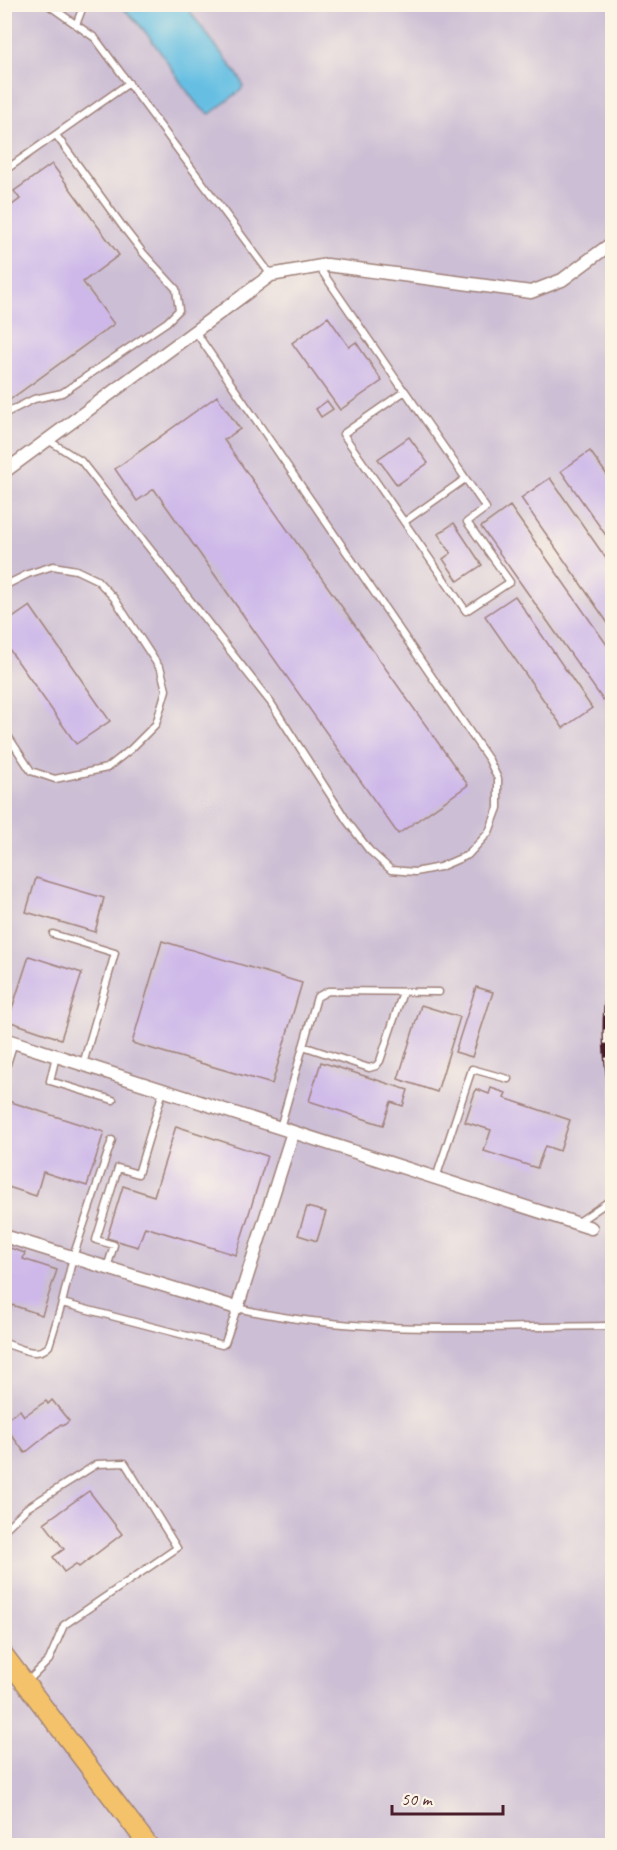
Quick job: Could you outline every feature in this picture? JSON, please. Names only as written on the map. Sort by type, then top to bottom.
[{"type":"main road","points":[[4,1655],[149,1845]]},
{"type":"street","points":[[7,466],[48,440],[271,275],[327,265],[531,292],[562,280],[612,243]]},
{"type":"street","points":[[9,1041],[591,1228]]},
{"type":"street","points":[[4,1236],[237,1308],[293,1132]]},
{"type":"lane","points":[[48,4],[58,7],[76,25],[95,38],[271,275]]},
{"type":"lane","points":[[76,25],[84,4]]},
{"type":"lane","points":[[4,171],[129,83]]},
{"type":"lane","points":[[4,414],[34,399],[62,393],[168,322],[180,310],[176,288],[128,233],[56,135]]},
{"type":"lane","points":[[318,267],[405,391],[465,479],[486,508],[467,522],[510,582],[466,611],[344,434],[405,391]]},
{"type":"lane","points":[[612,327],[609,330],[612,345]]},
{"type":"lane","points":[[48,440],[81,461],[271,703],[347,821],[369,850],[391,870],[415,872],[440,867],[468,855],[489,832],[498,808],[498,779],[489,760],[248,405],[195,331]]},
{"type":"lane","points":[[404,522],[465,479]]},
{"type":"lane","points":[[4,586],[28,574],[53,566],[76,570],[96,580],[114,598],[155,660],[161,670],[166,690],[156,724],[131,749],[107,768],[55,779],[31,771],[4,730]]},
{"type":"lane","points":[[53,934],[115,953],[83,1065]]},
{"type":"lane","points":[[280,1128],[317,997],[328,991],[439,992]]},
{"type":"lane","points":[[303,1046],[369,1068],[376,1066],[380,1061],[403,992]]},
{"type":"lane","points":[[4,1072],[9,1041]]},
{"type":"lane","points":[[56,1056],[50,1081],[113,1100]]},
{"type":"lane","points":[[436,1178],[472,1069],[508,1079]]},
{"type":"lane","points":[[107,1268],[114,1245],[96,1239],[118,1168],[138,1174],[164,1090]]},
{"type":"lane","points":[[4,1343],[34,1352],[46,1350],[49,1346],[73,1257],[112,1140]]},
{"type":"lane","points":[[576,1223],[612,1199]]},
{"type":"lane","points":[[62,1303],[222,1345],[225,1343],[237,1308],[270,1316],[383,1327],[607,1326]]},
{"type":"lane","points":[[4,1530],[27,1508],[97,1464],[124,1463],[177,1548],[64,1625],[49,1660],[25,1683]]},
{"type":"shaded area","points":[[5,5],[612,5],[612,1845],[5,1845]]},
{"type":"water","points":[[117,5],[185,5],[240,78],[243,85],[241,90],[210,114],[206,112],[191,97],[143,29]]},
{"type":"building","points":[[52,164],[119,255],[83,282],[114,324],[4,404],[4,211],[20,199],[14,191]]},
{"type":"building","points":[[328,317],[349,347],[356,342],[382,381],[340,410],[292,343]]},
{"type":"building","points":[[217,396],[240,429],[224,440],[468,785],[398,834],[154,489],[137,501],[115,469]]},
{"type":"building","points":[[327,401],[333,409],[321,417],[316,409]]},
{"type":"building","points":[[409,437],[428,463],[397,485],[378,459]]},
{"type":"building","points":[[590,451],[612,482],[612,544],[561,471]]},
{"type":"building","points":[[550,478],[612,567],[612,629],[521,498]]},
{"type":"building","points":[[510,506],[612,652],[612,694],[603,700],[481,527]]},
{"type":"building","points":[[454,523],[482,565],[458,581],[443,559],[451,553],[438,534]]},
{"type":"building","points":[[515,596],[592,708],[563,728],[485,616]]},
{"type":"building","points":[[30,606],[110,721],[76,744],[4,642],[4,624]]},
{"type":"building","points":[[36,878],[104,898],[95,932],[26,912]]},
{"type":"building","points":[[162,941],[302,983],[272,1084],[132,1043]]},
{"type":"building","points":[[29,956],[82,973],[61,1039],[8,1021]]},
{"type":"building","points":[[476,987],[493,992],[472,1057],[455,1052]]},
{"type":"building","points":[[421,1005],[460,1017],[437,1092],[398,1079]]},
{"type":"building","points":[[321,1062],[408,1090],[403,1106],[391,1102],[383,1125],[309,1101]]},
{"type":"building","points":[[491,1088],[506,1093],[504,1098],[570,1120],[560,1151],[545,1146],[537,1168],[484,1151],[491,1130],[465,1122],[476,1089],[489,1094]]},
{"type":"building","points":[[5,1100],[104,1132],[87,1186],[43,1172],[36,1196],[5,1186]]},
{"type":"building","points":[[176,1126],[267,1156],[236,1255],[145,1227],[138,1247],[107,1238],[123,1186],[154,1196]]},
{"type":"building","points":[[307,1207],[326,1212],[317,1241],[298,1235]]},
{"type":"building","points":[[4,1246],[25,1253],[23,1259],[57,1270],[42,1315],[12,1305],[10,1311],[4,1309]]},
{"type":"building","points":[[52,1400],[69,1421],[63,1426],[61,1424],[25,1453],[7,1429],[9,1428],[4,1421],[20,1410],[24,1416],[46,1401],[48,1404]]},
{"type":"building","points":[[89,1491],[122,1534],[79,1567],[76,1564],[64,1572],[53,1557],[64,1549],[44,1523]]},
{"type":"railway","points":[[612,974],[607,1003],[606,1033],[612,1093]]}]
